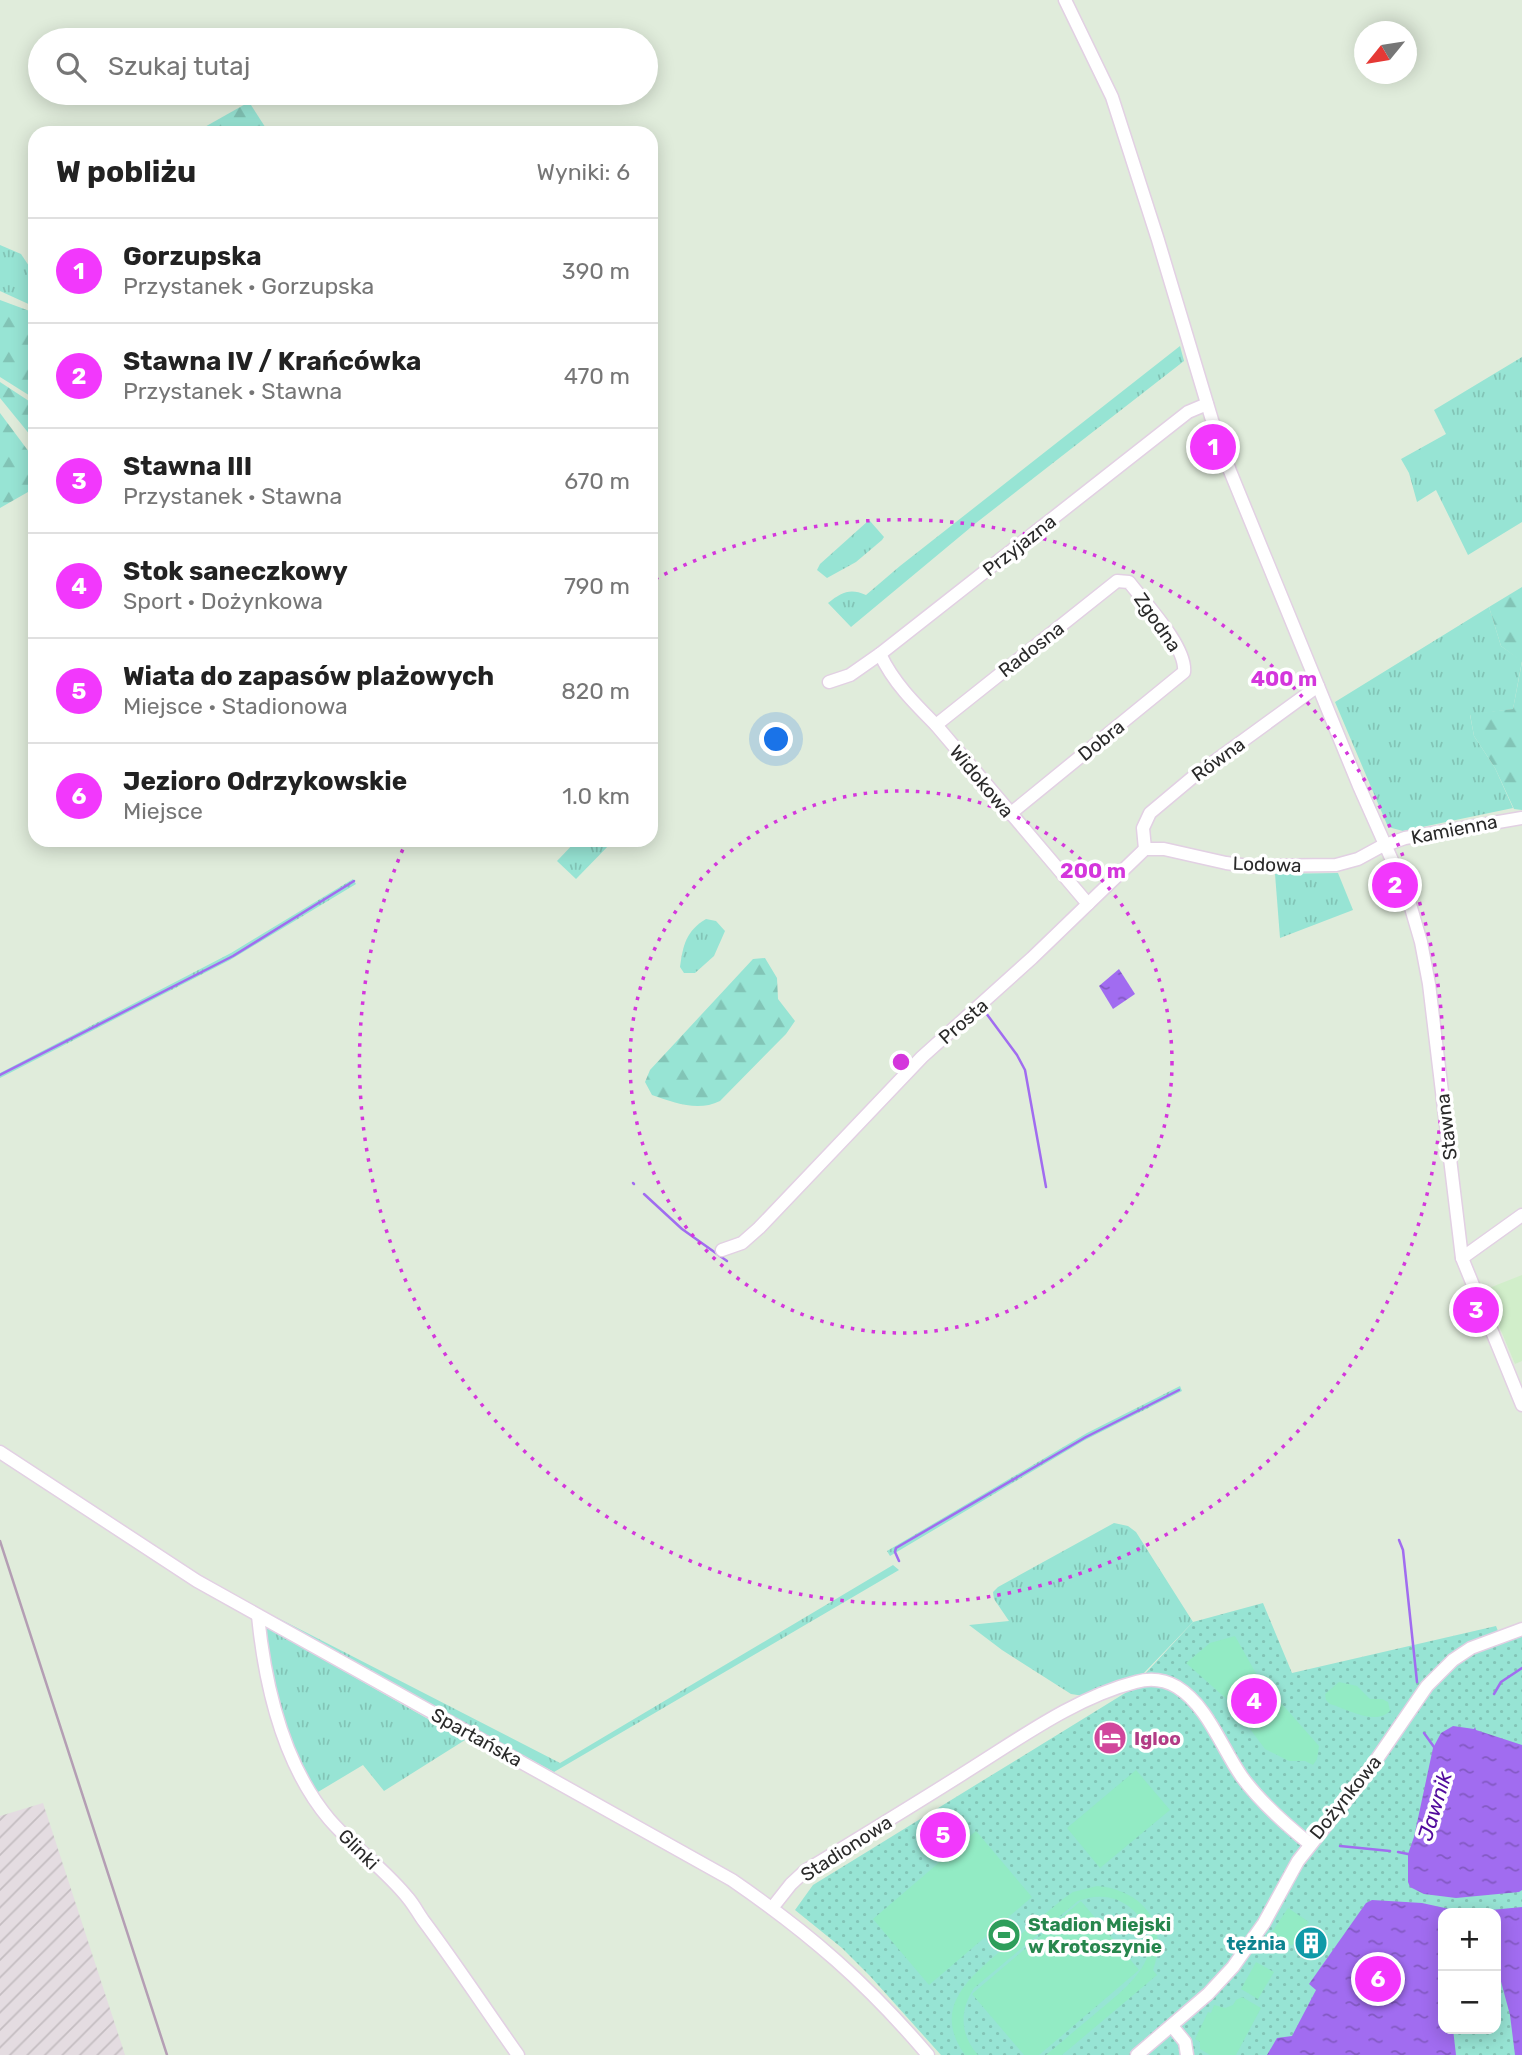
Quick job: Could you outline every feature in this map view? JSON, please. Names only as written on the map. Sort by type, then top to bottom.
[{"type":"street","name":"Stawna","points":[[1065,0],[1112,97],[1230,471],[1406,894],[1424,955],[1462,1258],[1522,1405]]},
{"type":"street","name":"Przyjazna","points":[[829,682],[850,675],[880,654],[1188,412],[1207,404]]},
{"type":"street","name":"Radosna","points":[[936,725],[1117,581],[1129,582]]},
{"type":"street","name":"Zgodna","points":[[1129,582],[1175,643],[1185,663]]},
{"type":"street","name":"Widokowa","points":[[880,654],[901,688],[936,725],[1088,904]]},
{"type":"street","name":"Dobra","points":[[1010,814],[1184,673],[1185,663]]},
{"type":"street","name":"Równa","points":[[1145,849],[1143,828],[1150,813],[1193,777],[1318,686]]},
{"type":"street","name":"Kamienna","points":[[1386,845],[1405,838],[1522,818]]},
{"type":"street","name":"Lodowa","points":[[1145,849],[1164,849],[1226,863],[1282,866],[1336,865],[1358,859],[1386,845]]},
{"type":"street","name":"Prosta","points":[[722,1250],[742,1242],[759,1228],[905,1074],[1145,849]]},
{"type":"street","points":[[1462,1258],[1522,1215]]},
{"type":"street","name":"Spartańska","points":[[0,1452],[186,1574],[732,1880],[809,1935],[848,1970],[928,2055]]},
{"type":"street","name":"Glinki","points":[[258,1616],[262,1656],[273,1701],[292,1756],[310,1793],[338,1828],[408,1899],[454,1960],[518,2055]]},
{"type":"street","name":"Dożynkowa","points":[[1070,1709],[1137,1682],[1158,1681],[1177,1687],[1195,1702],[1256,1795],[1310,1844],[1368,1772],[1438,1673],[1471,1648],[1522,1629]]},
{"type":"street","name":"Stadionowa","points":[[772,1908],[804,1871],[1070,1709]]},
{"type":"street","points":[[1138,2055],[1208,1994],[1237,1961],[1264,1923],[1291,1872],[1310,1844]]},
{"type":"street","points":[[1172,2026],[1185,2042],[1187,2055]]},
{"type":"shaded area","points":[[1522,1275],[1522,1361],[1515,1364],[1484,1290]]},
{"type":"shaded area","points":[[43,1803],[125,2055],[0,2055],[0,1816]]},
{"type":"green space","points":[[244,105],[251,105],[264,126],[206,126]]},
{"type":"green space","points":[[0,245],[21,254],[28,264],[28,304],[0,291]]},
{"type":"green space","points":[[0,300],[28,310],[28,395],[0,377]]},
{"type":"green space","points":[[1180,346],[1184,361],[976,523],[851,627],[828,603],[846,592],[866,595]]},
{"type":"green space","points":[[1522,357],[1522,522],[1468,555],[1436,490],[1417,502],[1409,473],[1401,459],[1446,434],[1434,410]]},
{"type":"green space","points":[[0,382],[28,400],[28,432],[0,398]]},
{"type":"green space","points":[[0,413],[28,451],[28,492],[0,508]]},
{"type":"green space","points":[[868,521],[884,537],[882,540],[856,562],[827,578],[817,570],[820,564]]},
{"type":"green space","points":[[1522,587],[1522,662],[1501,646],[1489,607]]},
{"type":"green space","points":[[1489,607],[1501,646],[1522,661],[1513,709],[1470,715],[1474,736],[1495,768],[1513,808],[1403,831],[1388,827],[1335,702]]},
{"type":"green space","points":[[1522,662],[1522,810],[1514,809],[1495,768],[1474,736],[1470,714],[1513,709]]},
{"type":"green space","points":[[570,847],[607,847],[576,879],[557,861]]},
{"type":"green space","points":[[1338,873],[1353,910],[1280,938],[1275,874]]},
{"type":"green space","points":[[353,879],[356,884],[230,960],[0,1078],[0,1073],[231,953]]},
{"type":"green space","points":[[706,919],[716,921],[725,931],[714,956],[695,973],[684,973],[680,967],[687,939],[694,928]]},
{"type":"green space","points":[[765,958],[777,978],[778,999],[795,1021],[786,1034],[720,1101],[695,1106],[652,1095],[645,1082],[650,1070],[753,959]]},
{"type":"green space","points":[[1180,1386],[1182,1391],[1085,1440],[890,1556],[887,1551],[1087,1433]]},
{"type":"green space","points":[[1114,1523],[1128,1526],[1136,1532],[1193,1622],[1142,1675],[1084,1696],[1071,1694],[1002,1650],[969,1625],[1009,1621],[994,1599],[993,1592],[998,1587]]},
{"type":"green space","points":[[893,1565],[899,1570],[554,1772],[279,1623],[276,1617],[560,1763]]},
{"type":"green space","points":[[1263,1603],[1292,1673],[1496,1626],[1498,1631],[1522,1627],[1522,2055],[941,2055],[842,1948],[795,1910],[813,1885],[1130,1690],[1193,1622]]},
{"type":"green space","points":[[266,1627],[465,1740],[384,1791],[363,1765],[313,1795],[283,1724],[263,1628]]},
{"type":"green space","points":[[1235,1636],[1258,1677],[1319,1746],[1313,1765],[1305,1761],[1289,1761],[1265,1749],[1230,1702],[1186,1663],[1210,1643]]},
{"type":"green space","points":[[1339,1682],[1357,1686],[1370,1699],[1388,1702],[1390,1711],[1377,1717],[1369,1717],[1330,1704],[1325,1694]]},
{"type":"green space","points":[[1136,1770],[1170,1810],[1100,1868],[1067,1828]]},
{"type":"green space","points":[[976,1831],[1032,1897],[929,1985],[873,1919]]},
{"type":"green space","points":[[1097,1886],[1128,1894],[1140,1902],[1149,1913],[1158,1938],[1153,1970],[1157,1975],[1062,2055],[1046,2055],[1120,1992],[1142,1968],[1148,1954],[1150,1940],[1145,1925],[1127,1905],[1107,1897],[1078,1901],[974,1988],[966,2005],[964,2023],[968,2039],[978,2055],[965,2055],[955,2037],[952,2021],[960,1992],[970,1979],[1063,1899],[1073,1892]]},
{"type":"green space","points":[[1081,1901],[1139,1970],[1039,2055],[1024,2055],[972,1994]]},
{"type":"green space","points":[[1288,1908],[1309,1922],[1292,1946],[1272,1932]]},
{"type":"green space","points":[[1256,1962],[1274,1972],[1258,1999],[1241,1989]]},
{"type":"green space","points":[[1242,1997],[1261,2008],[1236,2055],[1210,2055],[1200,2049],[1200,2042],[1195,2039],[1208,2012],[1211,2013],[1214,2005],[1225,2008]]},
{"type":"water","points":[[1119,969],[1135,994],[1113,1009],[1099,986]]},
{"type":"water","points":[[1453,1726],[1475,1727],[1476,1730],[1522,1745],[1522,1890],[1519,1892],[1456,1898],[1424,1894],[1410,1887],[1408,1882],[1408,1854],[1433,1748],[1441,1733]]},
{"type":"water","points":[[1372,1900],[1422,1903],[1445,1908],[1438,1908],[1438,2034],[1454,2034],[1456,2055],[1267,2055],[1277,2038],[1292,2036],[1316,1990],[1309,1984],[1366,1903]]},
{"type":"water","points":[[1522,1907],[1522,2055],[1515,2055],[1510,2015],[1501,1982],[1501,1909]]},
{"type":"waterway","points":[[0,1075],[233,956],[354,881]]},
{"type":"waterway","points":[[983,1009],[1025,1070],[1046,1187]]},
{"type":"waterway","points":[[644,1194],[682,1229],[727,1261]]},
{"type":"waterway","points":[[899,1561],[896,1548],[1086,1437],[1179,1390]]},
{"type":"waterway","points":[[1399,1540],[1403,1550],[1417,1682]]},
{"type":"waterway","name":"Jawnik","points":[[1494,1694],[1501,1682],[1522,1668]]},
{"type":"waterway","points":[[1424,1733],[1434,1747]]},
{"type":"waterway","points":[[1340,1846],[1390,1851]]},
{"type":"waterway","points":[[1398,1852],[1408,1854]]},
{"type":"railway","points":[[0,1541],[167,2055]]},
{"type":"place","name":"Gorzupska","points":[[1213,447]]},
{"type":"place","name":"Stawna IV / Krańcówka","points":[[1395,885]]},
{"type":"place","name":"Stawna III","points":[[1476,1310]]},
{"type":"place","name":"Stok saneczkowy","points":[[1254,1701]]},
{"type":"place","name":"Igloo","points":[[1110,1738]]},
{"type":"place","name":"Wiata do zapasów plażowych","points":[[943,1835]]},
{"type":"place","name":"Stadion Miejski w Krotoszynie","points":[[1004,1935]]},
{"type":"place","name":"tężnia","points":[[1311,1943]]},
{"type":"place","name":"Jezioro Odrzykowskie","points":[[1378,1979]]}]
